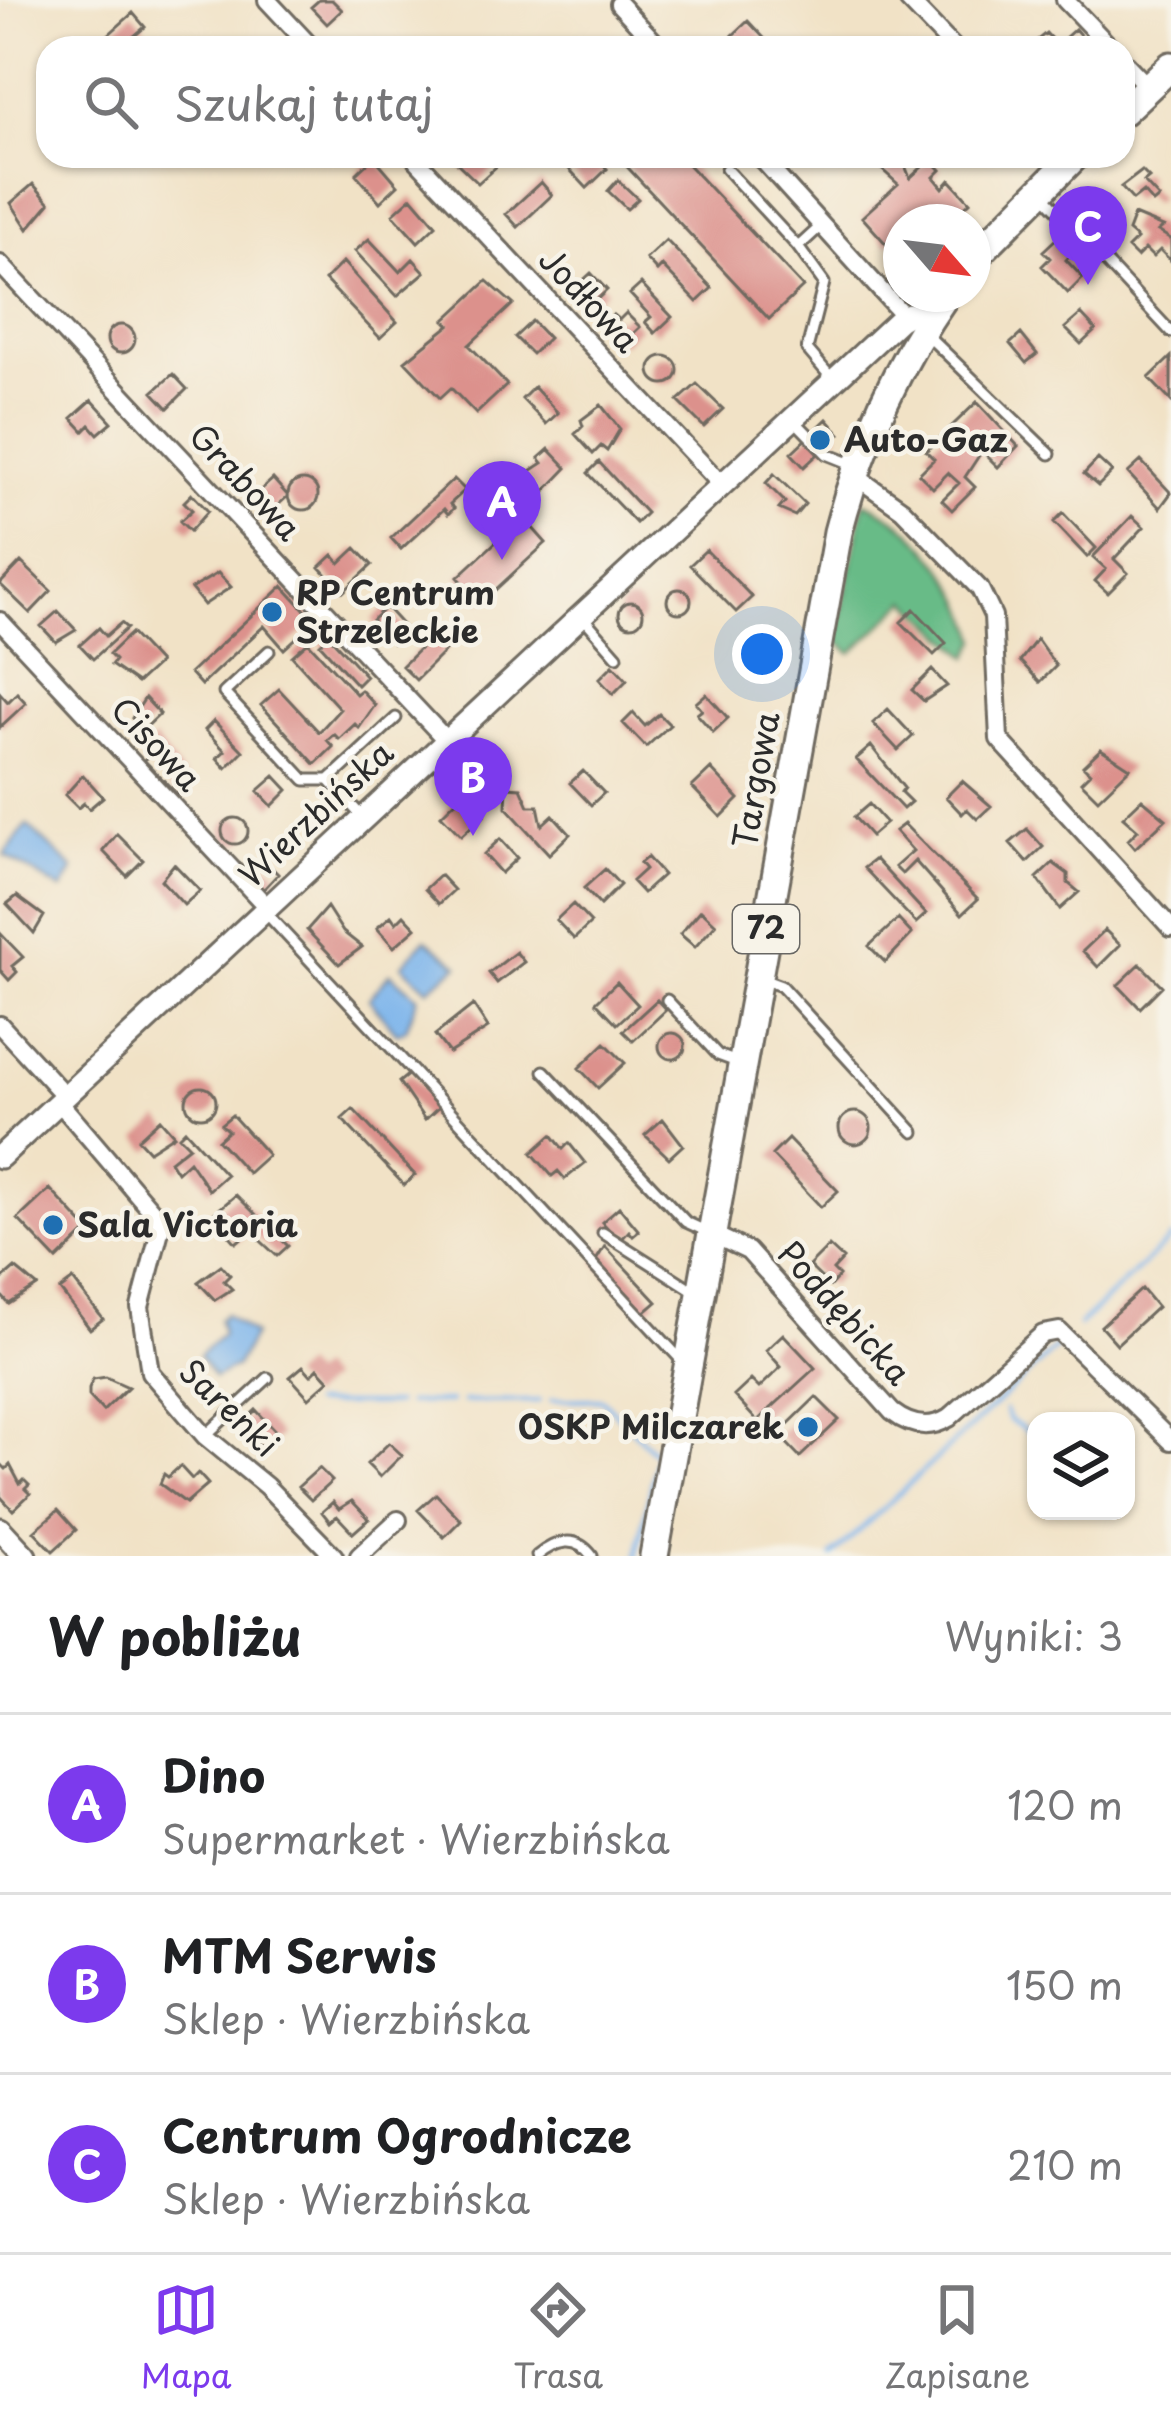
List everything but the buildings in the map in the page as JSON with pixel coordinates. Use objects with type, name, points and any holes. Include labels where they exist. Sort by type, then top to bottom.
[{"type":"main road","points":[[1135,100],[1171,66]]},
{"type":"main road","points":[[991,240],[1058,168]]},
{"type":"main road","name":"Wierzbińska","points":[[919,321],[928,312]]},
{"type":"main road","name":"Targowa","points":[[654,1556],[830,568],[855,471],[919,321]]},
{"type":"street","points":[[267,0],[301,36]]},
{"type":"street","points":[[908,0],[942,36]]},
{"type":"street","points":[[1065,0],[1100,36]]},
{"type":"street","points":[[619,4],[649,36]]},
{"type":"street","points":[[1135,74],[1148,88]]},
{"type":"street","name":"Jodłowa","points":[[424,168],[721,484]]},
{"type":"street","points":[[770,168],[919,321]]},
{"type":"street","name":"Grabowa","points":[[0,264],[447,741]]},
{"type":"street","name":"Wierzbińska","points":[[0,1157],[834,380],[919,321]]},
{"type":"street","points":[[855,471],[902,508],[980,589],[993,616],[999,739],[1171,928]]},
{"type":"street","name":"Cisowa","points":[[0,621],[266,910]]},
{"type":"street","name":"Sarenki","points":[[0,1025],[158,1212],[161,1235],[142,1289],[142,1340],[150,1372],[205,1436],[266,1486],[334,1556]]},
{"type":"street","name":"Poddębicka","points":[[712,1234],[748,1252],[892,1412],[919,1426],[949,1418],[1043,1334],[1059,1331],[1171,1441]]},
{"type":"street","points":[[359,1556],[398,1520]]},
{"type":"street","points":[[0,1529],[25,1556]]},
{"type":"lane","points":[[726,170],[824,283],[806,349],[834,380]]},
{"type":"lane","points":[[1039,191],[1171,332]]},
{"type":"lane","points":[[798,248],[822,226]]},
{"type":"lane","points":[[919,321],[1050,454]]},
{"type":"lane","points":[[793,418],[827,454],[855,471]]},
{"type":"lane","points":[[581,616],[617,656]]},
{"type":"lane","points":[[269,651],[224,693],[305,780],[329,780],[396,718]]},
{"type":"lane","points":[[329,780],[364,819]]},
{"type":"lane","points":[[266,910],[677,1360],[689,1365]]},
{"type":"lane","points":[[757,977],[781,986],[914,1132]]},
{"type":"lane","points":[[667,1000],[718,1055],[742,1064]]},
{"type":"lane","points":[[544,1071],[686,1222],[712,1234]]},
{"type":"lane","points":[[603,1233],[701,1294]]},
{"type":"lane","points":[[205,1436],[268,1378]]},
{"type":"lane","points":[[537,1556],[565,1541],[576,1542],[592,1556]]},
{"type":"green space","points":[[864,502],[902,525],[950,578],[978,640],[969,657],[908,600],[852,653],[836,640]]},
{"type":"water","points":[[27,825],[74,869],[62,890],[4,855]]},
{"type":"water","points":[[426,939],[459,965],[428,989],[402,965]]},
{"type":"water","points":[[390,973],[418,997],[406,1029],[397,1033],[369,999]]},
{"type":"water","points":[[225,1314],[253,1335],[236,1366],[214,1378],[199,1356],[222,1334],[219,1320]]},
{"type":"waterway","points":[[1079,1325],[1171,1238]]},
{"type":"waterway","points":[[832,1556],[1060,1344]]},
{"type":"waterway","points":[[551,1400],[602,1399],[657,1455],[637,1556]]},
{"type":"waterway","points":[[463,1402],[539,1401]]},
{"type":"waterway","points":[[408,1403],[450,1402]]},
{"type":"waterway","points":[[312,1404],[396,1404]]},
{"type":"waterway","points":[[1005,1410],[1009,1420],[1027,1431]]},
{"type":"place","name":"Centrum Ogrodnicze","points":[[1088,285]]},
{"type":"place","name":"Auto-Gaz","points":[[820,440]]},
{"type":"place","name":"Dino","points":[[502,560]]},
{"type":"place","name":"RP Centrum Strzeleckie","points":[[272,612]]},
{"type":"place","name":"MTM Serwis","points":[[473,836]]},
{"type":"place","name":"Sala Victoria","points":[[53,1225]]},
{"type":"place","name":"OSKP Milczarek","points":[[808,1427]]}]
